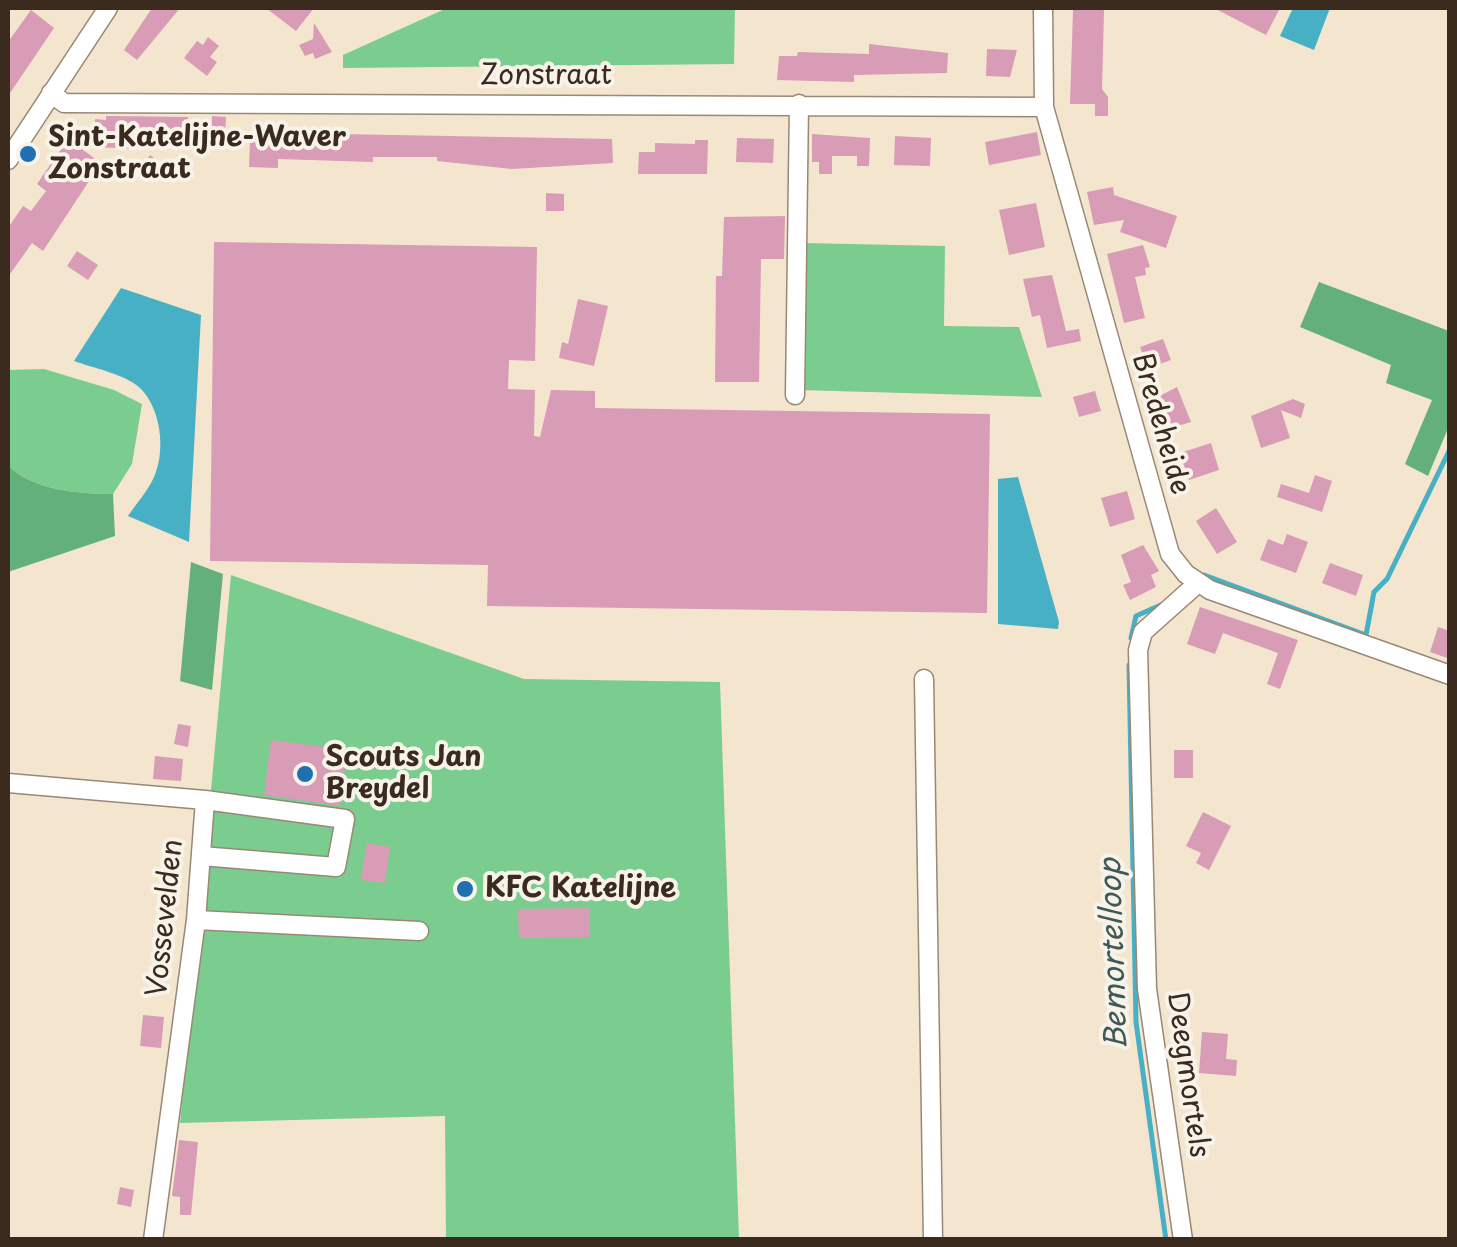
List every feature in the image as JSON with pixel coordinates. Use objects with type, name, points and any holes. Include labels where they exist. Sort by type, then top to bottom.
[{"type":"street","points":[[8,160],[108,8]]},
{"type":"street","name":"Bredeheide","points":[[1042,8],[1044,107],[1153,504],[1170,554],[1198,584]]},
{"type":"street","name":"Zonstraat","points":[[51,94],[64,102],[1044,107]]},
{"type":"street","points":[[795,395],[799,104]]},
{"type":"street","points":[[1198,584],[1450,675]]},
{"type":"street","name":"Deegmortels","points":[[1183,1240],[1147,989],[1138,650],[1143,632],[1198,584]]},
{"type":"street","points":[[924,679],[932,1240]]},
{"type":"street","points":[[8,783],[206,800],[353,819],[336,867],[201,856]]},
{"type":"street","name":"Vossevelden","points":[[154,1240],[196,920],[206,800]]},
{"type":"street","points":[[196,920],[420,931]]},
{"type":"green space","points":[[447,8],[735,8],[734,64],[343,68],[343,55]]},
{"type":"green space","points":[[803,243],[945,246],[944,326],[1019,327],[1042,397],[800,390]]},
{"type":"green space","points":[[1319,282],[1449,331],[1449,426],[1428,476],[1405,464],[1432,400],[1386,383],[1391,365],[1300,327]]},
{"type":"green space","points":[[44,369],[114,390],[142,404],[132,464],[113,494],[42,485],[8,465],[8,370]]},
{"type":"green space","points":[[8,465],[42,485],[113,494],[115,536],[8,572]]},
{"type":"green space","points":[[191,562],[223,574],[212,690],[180,681]]},
{"type":"green space","name":"KFC Katelijne","points":[[231,575],[524,679],[720,682],[739,1239],[446,1239],[445,1116],[180,1123]]},
{"type":"water","points":[[1293,8],[1330,8],[1314,50],[1280,36]]},
{"type":"water","points":[[121,288],[201,315],[189,542],[128,516],[151,482],[160,455],[157,418],[147,396],[126,379],[74,361]]},
{"type":"water","points":[[1018,477],[1058,629],[998,624],[998,479]]},
{"type":"building","points":[[152,8],[180,8],[137,60],[124,50]]},
{"type":"building","points":[[266,8],[314,8],[296,31]]},
{"type":"building","points":[[1214,8],[1280,8],[1266,35]]},
{"type":"building","points":[[31,10],[54,28],[8,96],[8,42]]},
{"type":"building","points":[[1073,10],[1104,10],[1102,89],[1108,97],[1108,116],[1095,116],[1095,104],[1070,104]]},
{"type":"building","points":[[314,23],[332,52],[315,59],[313,53],[305,56],[299,45],[313,39]]},
{"type":"building","points":[[208,37],[219,46],[210,57],[217,62],[207,76],[184,58],[197,41],[203,45]]},
{"type":"building","points":[[869,44],[948,53],[947,73],[854,75],[854,82],[777,80],[779,56],[797,56],[798,52],[869,54]]},
{"type":"building","points":[[987,49],[1017,50],[1010,77],[986,76]]},
{"type":"building","points":[[106,116],[188,117],[188,141],[129,140],[141,149],[94,147],[95,119],[106,120]]},
{"type":"building","points":[[212,116],[226,117],[225,137],[211,136]]},
{"type":"building","points":[[1037,132],[1041,155],[989,165],[985,142]]},
{"type":"building","points":[[812,134],[870,138],[869,166],[857,166],[857,156],[832,156],[832,174],[819,174],[819,162],[812,162]]},
{"type":"building","points":[[268,135],[612,139],[613,163],[512,169],[437,161],[437,157],[373,157],[373,162],[278,159],[278,168],[249,167],[250,140],[268,141]]},
{"type":"building","points":[[895,136],[931,138],[930,166],[894,165]]},
{"type":"building","points":[[737,138],[774,139],[773,163],[736,162]]},
{"type":"building","points":[[68,139],[101,163],[43,251],[32,243],[8,277],[8,228],[23,206],[31,211],[46,191],[37,184]]},
{"type":"building","points":[[695,140],[708,140],[707,174],[638,174],[639,152],[655,152],[655,143],[695,144]]},
{"type":"building","points":[[150,155],[162,164],[153,176],[141,167]]},
{"type":"building","points":[[1113,187],[1114,195],[1177,216],[1166,248],[1120,232],[1124,220],[1094,225],[1087,192]]},
{"type":"building","points":[[546,193],[564,194],[564,211],[546,211]]},
{"type":"building","points":[[1036,203],[1045,247],[1009,255],[999,210]]},
{"type":"building","points":[[785,216],[784,259],[761,259],[759,382],[715,382],[716,276],[722,276],[724,217]]},
{"type":"building","points":[[214,242],[537,247],[535,361],[509,360],[508,389],[535,390],[534,436],[540,437],[551,390],[595,391],[595,408],[990,414],[987,613],[487,606],[488,565],[210,561]]},
{"type":"building","points":[[1143,245],[1150,267],[1145,268],[1146,275],[1135,277],[1145,318],[1124,323],[1107,254]]},
{"type":"building","points":[[77,251],[98,265],[88,280],[67,266]]},
{"type":"building","points":[[1052,275],[1066,331],[1079,329],[1081,341],[1047,348],[1040,315],[1032,317],[1023,279]]},
{"type":"building","points":[[578,299],[608,306],[594,366],[559,358],[562,342],[568,344]]},
{"type":"building","points":[[1163,339],[1171,360],[1148,368],[1140,347]]},
{"type":"building","points":[[1177,387],[1191,422],[1164,430],[1156,398]]},
{"type":"building","points":[[1095,391],[1101,411],[1079,417],[1073,397]]},
{"type":"building","points":[[1293,399],[1305,404],[1301,418],[1281,410],[1290,438],[1261,448],[1251,416]]},
{"type":"building","points":[[1211,443],[1219,470],[1189,480],[1180,453]]},
{"type":"building","points":[[1315,475],[1332,481],[1322,512],[1277,497],[1281,484],[1309,493]]},
{"type":"building","points":[[1127,491],[1135,519],[1110,527],[1101,498]]},
{"type":"building","points":[[1216,508],[1237,542],[1217,554],[1196,521]]},
{"type":"building","points":[[1287,534],[1308,542],[1296,573],[1260,560],[1268,539],[1283,545]]},
{"type":"building","points":[[1143,545],[1159,571],[1151,575],[1156,587],[1130,600],[1123,585],[1131,582],[1121,555]]},
{"type":"building","points":[[1330,563],[1363,575],[1356,596],[1322,583]]},
{"type":"building","points":[[1200,607],[1298,640],[1280,689],[1267,684],[1278,653],[1223,633],[1215,654],[1187,644]]},
{"type":"building","points":[[1438,627],[1450,631],[1450,659],[1430,652]]},
{"type":"building","points":[[178,724],[191,726],[188,747],[174,744]]},
{"type":"building","name":"Scouts Jan Breydel","points":[[271,740],[347,750],[340,806],[264,795]]},
{"type":"building","points":[[1174,750],[1193,750],[1193,778],[1174,778]]},
{"type":"building","points":[[155,756],[183,759],[181,781],[153,779]]},
{"type":"building","points":[[1203,812],[1231,826],[1209,870],[1196,863],[1201,853],[1186,846]]},
{"type":"building","points":[[367,843],[390,847],[385,883],[361,880]]},
{"type":"building","points":[[590,908],[590,937],[519,938],[518,909]]},
{"type":"building","points":[[143,1015],[164,1017],[161,1048],[140,1046]]},
{"type":"building","points":[[1202,1032],[1228,1034],[1226,1059],[1237,1060],[1236,1076],[1199,1073]]},
{"type":"building","points":[[179,1140],[198,1142],[191,1215],[180,1215],[180,1197],[172,1196]]},
{"type":"building","points":[[120,1187],[134,1190],[131,1207],[117,1204]]},
{"type":"waterway","name":"Bemortelloop","points":[[1204,575],[1366,635],[1374,592],[1387,579],[1450,449]]},
{"type":"waterway","name":"Bemortelloop","points":[[1131,638],[1136,616],[1163,604]]},
{"type":"waterway","name":"Bemortelloop","points":[[1129,665],[1136,1022],[1166,1240]]},
{"type":"place","name":"Sint-Katelijne-Waver Zonstraat","points":[[28,154]]},
{"type":"place","name":"Scouts Jan Breydel","points":[[305,774]]},
{"type":"place","name":"KFC Katelijne","points":[[465,889]]}]
